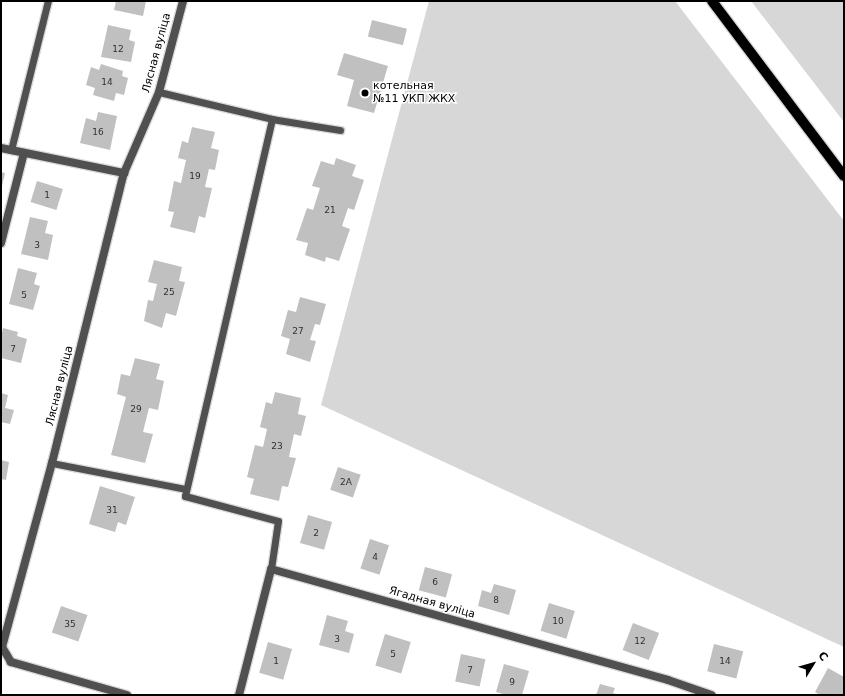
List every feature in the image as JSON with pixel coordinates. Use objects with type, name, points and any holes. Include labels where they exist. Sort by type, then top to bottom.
[{"type":"main road","points":[[712,1],[844,176]]},
{"type":"street","name":"Лясная вуліца","points":[[127,695],[11,662],[2,647],[52,463],[124,172],[160,92],[183,1]]},
{"type":"street","points":[[1,148],[124,172]]},
{"type":"street","points":[[1,244],[24,153]]},
{"type":"street","points":[[239,695],[271,569]]},
{"type":"street","name":"Ягадная вуліца","points":[[271,569],[668,680],[711,695]]},
{"type":"lane","points":[[11,150],[48,1]]},
{"type":"lane","points":[[160,92],[272,119],[340,130]]},
{"type":"lane","points":[[271,569],[278,521],[185,496],[272,119]]},
{"type":"lane","points":[[52,463],[186,489]]},
{"type":"shaded area","points":[[429,1],[675,1],[844,221],[844,647],[321,405]]},
{"type":"shaded area","points":[[751,1],[844,1],[844,122]]},
{"type":"building","points":[[116,1],[146,1],[143,16],[114,10]]},
{"type":"building","points":[[372,20],[407,29],[403,45],[368,36]]},
{"type":"building","points":[[108,25],[131,30],[129,40],[135,42],[131,62],[101,57]]},
{"type":"building","name":"котельная №11 УКП ЖКХ","points":[[344,53],[388,66],[374,113],[347,106],[354,80],[337,75]]},
{"type":"building","points":[[101,64],[123,71],[122,76],[128,78],[124,95],[116,93],[114,101],[93,95],[95,88],[86,85],[91,67],[99,70]]},
{"type":"building","points":[[98,112],[117,116],[110,150],[80,143],[86,118],[96,121]]},
{"type":"building","points":[[192,127],[215,132],[211,148],[219,150],[215,170],[209,169],[205,187],[212,188],[205,218],[199,216],[195,233],[170,227],[174,212],[168,211],[174,181],[181,183],[186,160],[178,158],[182,141],[188,143]]},
{"type":"building","points":[[336,158],[356,165],[352,176],[364,180],[354,210],[348,208],[342,226],[350,229],[339,261],[326,257],[325,262],[305,255],[308,243],[296,240],[307,208],[313,210],[320,188],[312,186],[321,161],[334,165]]},
{"type":"building","points":[[1,172],[5,173],[2,186],[1,186]]},
{"type":"building","points":[[37,181],[63,189],[56,210],[31,202]]},
{"type":"building","points":[[30,217],[48,221],[45,233],[53,235],[48,260],[21,254]]},
{"type":"building","points":[[154,260],[182,267],[179,281],[185,282],[176,316],[166,313],[162,328],[144,321],[148,300],[153,301],[157,284],[148,282]]},
{"type":"building","points":[[18,268],[37,273],[34,284],[40,286],[33,310],[9,304]]},
{"type":"building","points":[[300,297],[326,304],[320,325],[315,324],[310,340],[316,341],[310,362],[286,354],[290,339],[281,336],[288,310],[296,312]]},
{"type":"building","points":[[3,328],[18,332],[17,336],[27,339],[21,363],[1,358],[1,338]]},
{"type":"building","points":[[135,358],[160,364],[156,379],[164,381],[158,410],[149,408],[143,432],[153,434],[145,463],[111,455],[126,397],[117,394],[121,374],[130,376]]},
{"type":"building","points":[[275,392],[301,398],[298,414],[306,416],[301,436],[294,434],[289,457],[296,458],[288,487],[282,486],[279,501],[250,494],[254,479],[247,477],[255,445],[263,447],[267,429],[260,427],[266,402],[272,404]]},
{"type":"building","points":[[1,393],[8,395],[5,408],[14,410],[10,424],[1,422]]},
{"type":"building","points":[[1,460],[9,462],[6,480],[1,479]]},
{"type":"building","points":[[338,467],[361,475],[353,498],[330,490]]},
{"type":"building","points":[[100,486],[135,497],[126,525],[118,522],[115,532],[89,524]]},
{"type":"building","points":[[308,515],[332,522],[324,550],[300,543]]},
{"type":"building","points":[[370,539],[389,545],[379,575],[360,568]]},
{"type":"building","points":[[425,567],[452,574],[446,597],[419,590]]},
{"type":"building","points":[[494,584],[516,590],[509,615],[478,606],[482,590],[491,593]]},
{"type":"building","points":[[549,603],[575,611],[566,639],[541,631]]},
{"type":"building","points":[[61,606],[87,615],[78,642],[52,632]]},
{"type":"building","points":[[327,615],[348,621],[345,631],[354,634],[349,653],[319,645]]},
{"type":"building","points":[[633,623],[659,633],[649,660],[623,650]]},
{"type":"building","points":[[385,634],[411,642],[401,673],[375,666]]},
{"type":"building","points":[[268,642],[292,649],[283,680],[259,673]]},
{"type":"building","points":[[714,644],[743,651],[736,678],[707,671]]},
{"type":"building","points":[[461,654],[485,659],[480,687],[455,681]]},
{"type":"building","points":[[504,664],[529,671],[522,695],[507,695],[496,692]]},
{"type":"building","points":[[828,668],[844,677],[844,695],[820,695],[815,692]]},
{"type":"building","points":[[600,684],[615,688],[613,693],[618,695],[596,695]]},
{"type":"place","name":"котельная №11 УКП ЖКХ","points":[[365,93]]}]
